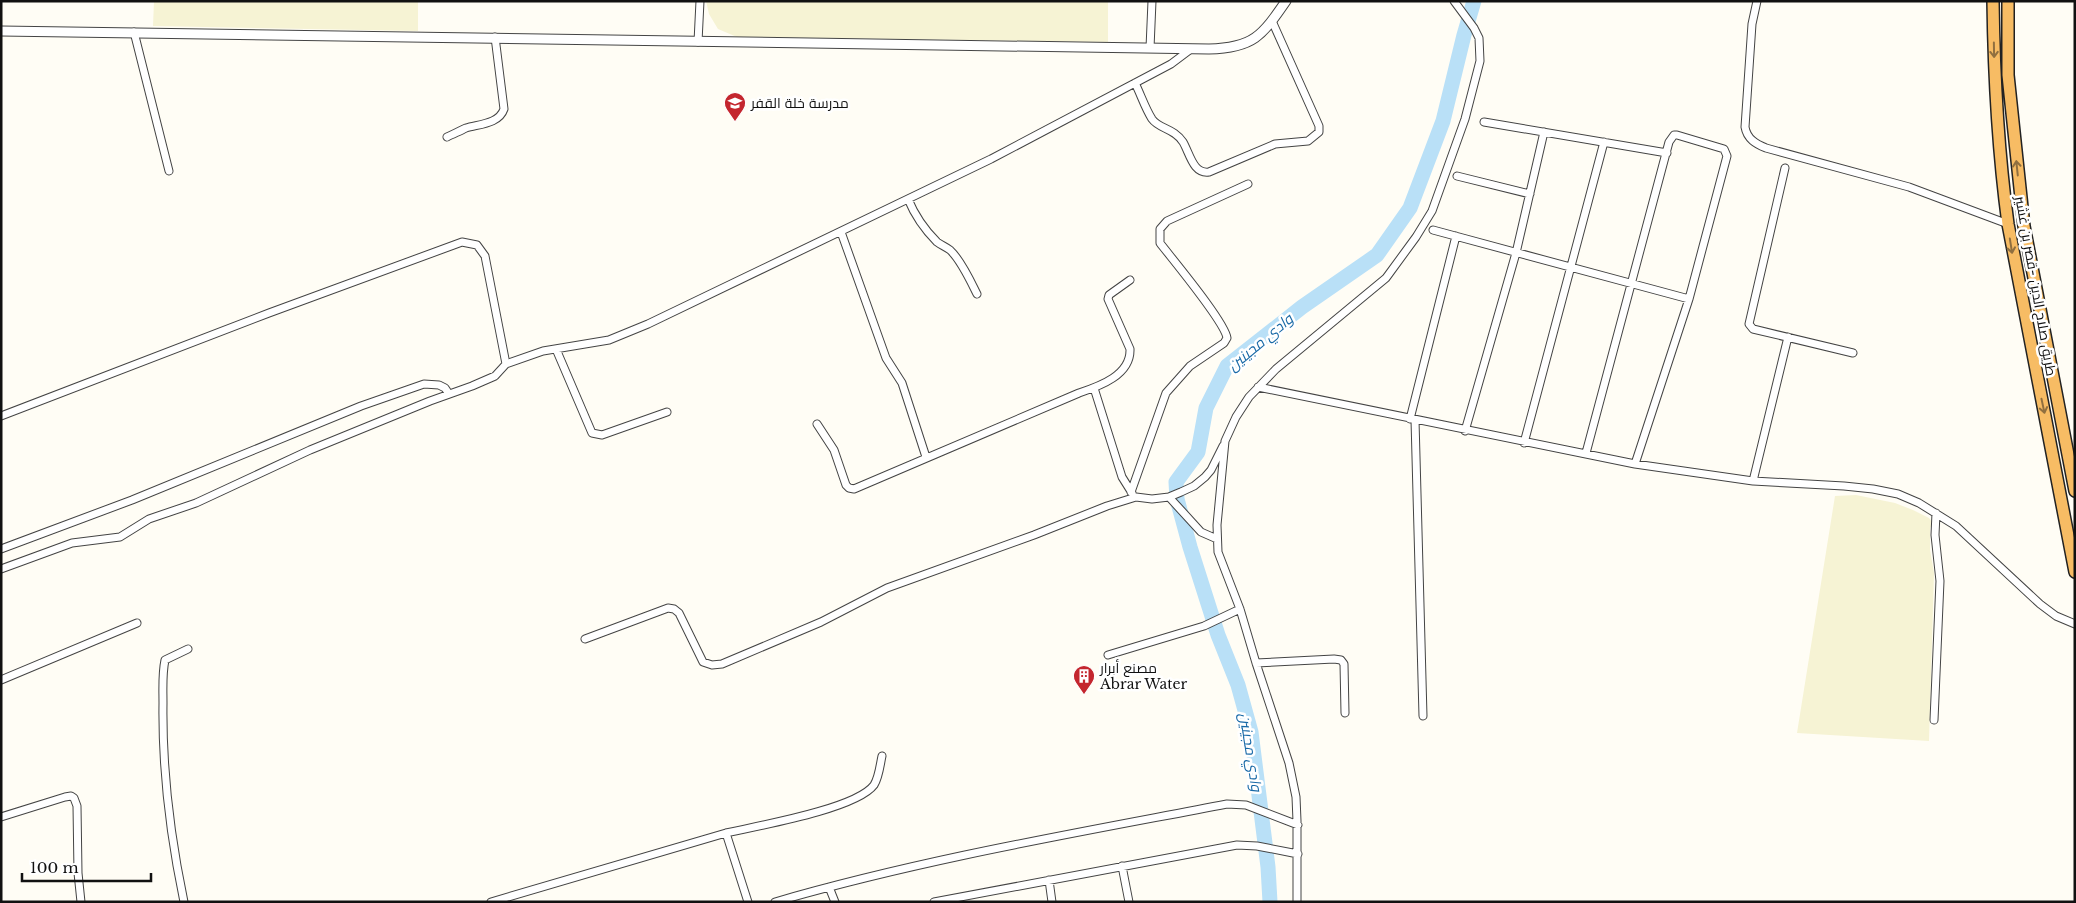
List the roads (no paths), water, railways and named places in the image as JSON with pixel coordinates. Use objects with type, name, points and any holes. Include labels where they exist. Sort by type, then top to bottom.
[{"type":"highway","name":"طريق صلاح الدين -قصر بن غشير","points":[[1993,1],[1995,88],[2000,166],[2008,224],[2016,276],[2075,572]]},
{"type":"highway","points":[[2008,1],[2008,75],[2024,226],[2075,491]]},
{"type":"highway","points":[[2016,276],[2033,272]]},
{"type":"street","points":[[698,42],[700,1]]},
{"type":"street","points":[[1150,48],[1152,1]]},
{"type":"street","points":[[1,31],[1224,49],[1246,44],[1257,37],[1272,21],[1286,1]]},
{"type":"street","points":[[1756,1],[1752,24],[1745,127],[1748,136],[1766,148],[1909,187],[2008,224]]},
{"type":"street","points":[[585,638],[668,608],[674,609],[679,613],[703,662],[712,665],[722,664],[820,622],[887,588],[1034,535],[1134,495],[1152,499],[1169,497],[1194,486],[1211,470],[1242,407],[1258,387],[1276,369],[1386,278],[1424,224],[1437,197],[1453,152],[1478,71],[1480,49],[1474,28],[1456,3]]},
{"type":"street","points":[[1135,83],[1153,121],[1174,131],[1182,141],[1197,170],[1202,173],[1209,172],[1275,144],[1308,141],[1319,132],[1319,126],[1272,21]]},
{"type":"street","points":[[134,32],[168,172]]},
{"type":"street","points":[[447,137],[468,128],[493,121],[503,113],[495,37]]},
{"type":"street","points":[[1,569],[72,543],[120,537],[149,519],[196,503],[310,450],[495,376],[506,364],[556,349],[609,340],[648,324],[991,159],[1171,64],[1190,49]]},
{"type":"street","points":[[1484,122],[1666,153]]},
{"type":"street","points":[[1466,431],[1516,253],[1544,132]]},
{"type":"street","points":[[1586,453],[1666,153],[1671,138],[1676,135],[1724,149],[1727,153],[1689,299],[1635,464]]},
{"type":"street","points":[[1524,443],[1604,142]]},
{"type":"street","points":[[1785,168],[1748,320],[1753,329],[1853,353]]},
{"type":"street","points":[[1457,176],[1530,194]]},
{"type":"street","points":[[1134,495],[1166,393],[1190,366],[1224,343],[1227,338],[1226,333],[1213,313],[1160,243],[1160,230],[1167,222],[1248,184]]},
{"type":"street","points":[[908,199],[922,226],[958,259],[977,294]]},
{"type":"street","points":[[1433,230],[1689,299]]},
{"type":"street","points":[[841,232],[886,358],[902,383],[926,458]]},
{"type":"street","points":[[1423,716],[1413,420],[1456,236]]},
{"type":"street","points":[[1,416],[269,313],[462,242],[477,245],[486,256],[506,364]]},
{"type":"street","points":[[817,424],[834,450],[849,488],[854,489],[1094,388],[1127,367],[1130,349],[1108,299],[1109,295],[1130,280]]},
{"type":"street","points":[[1753,481],[1788,337]]},
{"type":"street","points":[[556,349],[592,433],[595,435],[602,435],[667,412]]},
{"type":"street","points":[[1,549],[132,500],[361,406],[415,387],[432,383],[445,388],[449,394]]},
{"type":"street","points":[[1258,387],[1524,443],[1586,453],[1635,464],[1753,481],[1873,489],[1898,494],[1936,513],[1956,526],[2040,604],[2056,616],[2075,624]]},
{"type":"street","points":[[1094,388],[1122,476],[1134,495]]},
{"type":"street","points":[[1225,441],[1217,539],[1221,561],[1240,609],[1290,763],[1296,797],[1298,826],[1297,902]]},
{"type":"street","points":[[1169,497],[1184,516],[1201,532],[1217,539]]},
{"type":"street","points":[[1934,720],[1940,581],[1934,534],[1936,513]]},
{"type":"street","points":[[1108,655],[1204,626],[1240,609]]},
{"type":"street","points":[[1,680],[137,623]]},
{"type":"street","points":[[184,902],[172,844],[163,721],[165,660],[188,649]]},
{"type":"street","points":[[1256,663],[1341,660],[1344,664],[1345,713]]},
{"type":"street","points":[[491,902],[726,834],[853,800],[873,785],[882,756]]},
{"type":"street","points":[[1,817],[66,797],[74,798],[77,806],[78,873],[81,902]]},
{"type":"street","points":[[775,902],[829,887],[1000,848],[1227,804],[1246,805],[1298,826]]},
{"type":"street","points":[[726,834],[748,902]]},
{"type":"street","points":[[934,902],[954,900],[1049,880],[1237,845],[1257,846],[1298,854]]},
{"type":"street","points":[[1122,866],[1129,902]]},
{"type":"street","points":[[1049,880],[1052,902]]},
{"type":"street","points":[[829,887],[835,902]]},
{"type":"waterway","name":"وادي مجينين","points":[[1270,902],[1268,867],[1251,732],[1238,685],[1218,635],[1190,547],[1177,499],[1176,482],[1198,452],[1206,408],[1227,366],[1302,307],[1377,255],[1410,208],[1443,121],[1474,1]]},
{"type":"place","name":"مدرسة خلة القفر","points":[[735,122]]},
{"type":"place","name":"مصنع أبرار Abrar Water","points":[[1084,695]]}]
